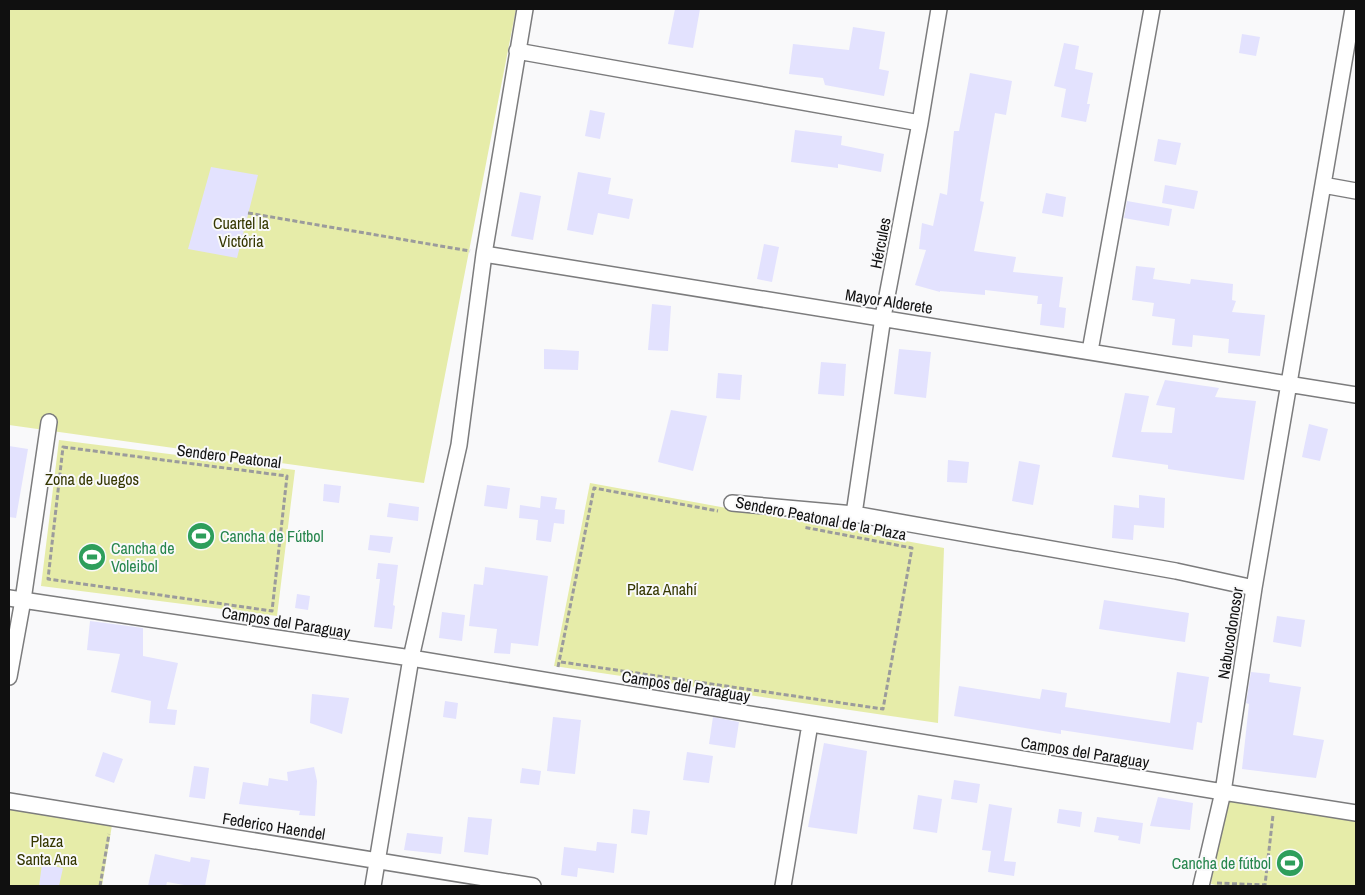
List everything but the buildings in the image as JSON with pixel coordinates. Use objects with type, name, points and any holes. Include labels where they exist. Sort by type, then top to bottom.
[{"type":"street","points":[[373,886],[411,658],[459,445],[484,254],[525,9]]},
{"type":"street","name":"Hércules","points":[[854,514],[883,318],[920,123],[939,9]]},
{"type":"street","points":[[1090,351],[1152,9]]},
{"type":"street","name":"Nabucodonosor","points":[[1201,886],[1224,792],[1254,588],[1353,9]]},
{"type":"street","points":[[517,50],[920,123]]},
{"type":"street","points":[[1323,185],[1356,191]]},
{"type":"street","name":"Mayor Alderete","points":[[484,254],[1356,395]]},
{"type":"street","points":[[9,677],[16,599],[49,422]]},
{"type":"street","points":[[726,507],[854,514],[1176,571],[1254,588]]},
{"type":"street","name":"Campos del Paraguay","points":[[16,599],[411,658],[1356,813]]},
{"type":"street","points":[[783,886],[810,724]]},
{"type":"street","name":"Federico Haendel","points":[[9,800],[533,886]]},
{"type":"path","points":[[248,213],[484,254]]},
{"type":"path","name":"Sendero Peatonal","points":[[63,447],[287,476],[272,611],[48,579],[63,447]]},
{"type":"path","name":"Sendero Peatonal de la Plaza","points":[[552,682],[561,662],[594,488],[726,507]]},
{"type":"path","name":"Sendero Peatonal de la Plaza","points":[[561,662],[883,709],[912,548],[797,526]]},
{"type":"path","points":[[1234,886],[1213,883],[1265,885],[1274,806]]},
{"type":"path","points":[[100,886],[110,826]]},
{"type":"green space","name":"Cuartel la Victória","points":[[9,9],[516,9],[424,483],[9,425]]},
{"type":"green space","name":"Zona de Juegos","points":[[59,440],[295,470],[277,616],[41,586]]},
{"type":"green space","name":"Plaza Anahí","points":[[590,483],[792,520],[808,517],[862,533],[944,548],[938,723],[554,666]]},
{"type":"green space","points":[[1225,798],[1356,817],[1356,886],[1221,886],[1211,884]]},
{"type":"green space","name":"Plaza Santa Ana","points":[[9,807],[112,825],[102,886],[9,886]]},
{"type":"place","name":"Cancha de Fútbol","points":[[201,536]]},
{"type":"place","name":"Cancha de Voleibol","points":[[92,557]]},
{"type":"place","name":"Cancha de fútbol","points":[[1290,863]]}]
